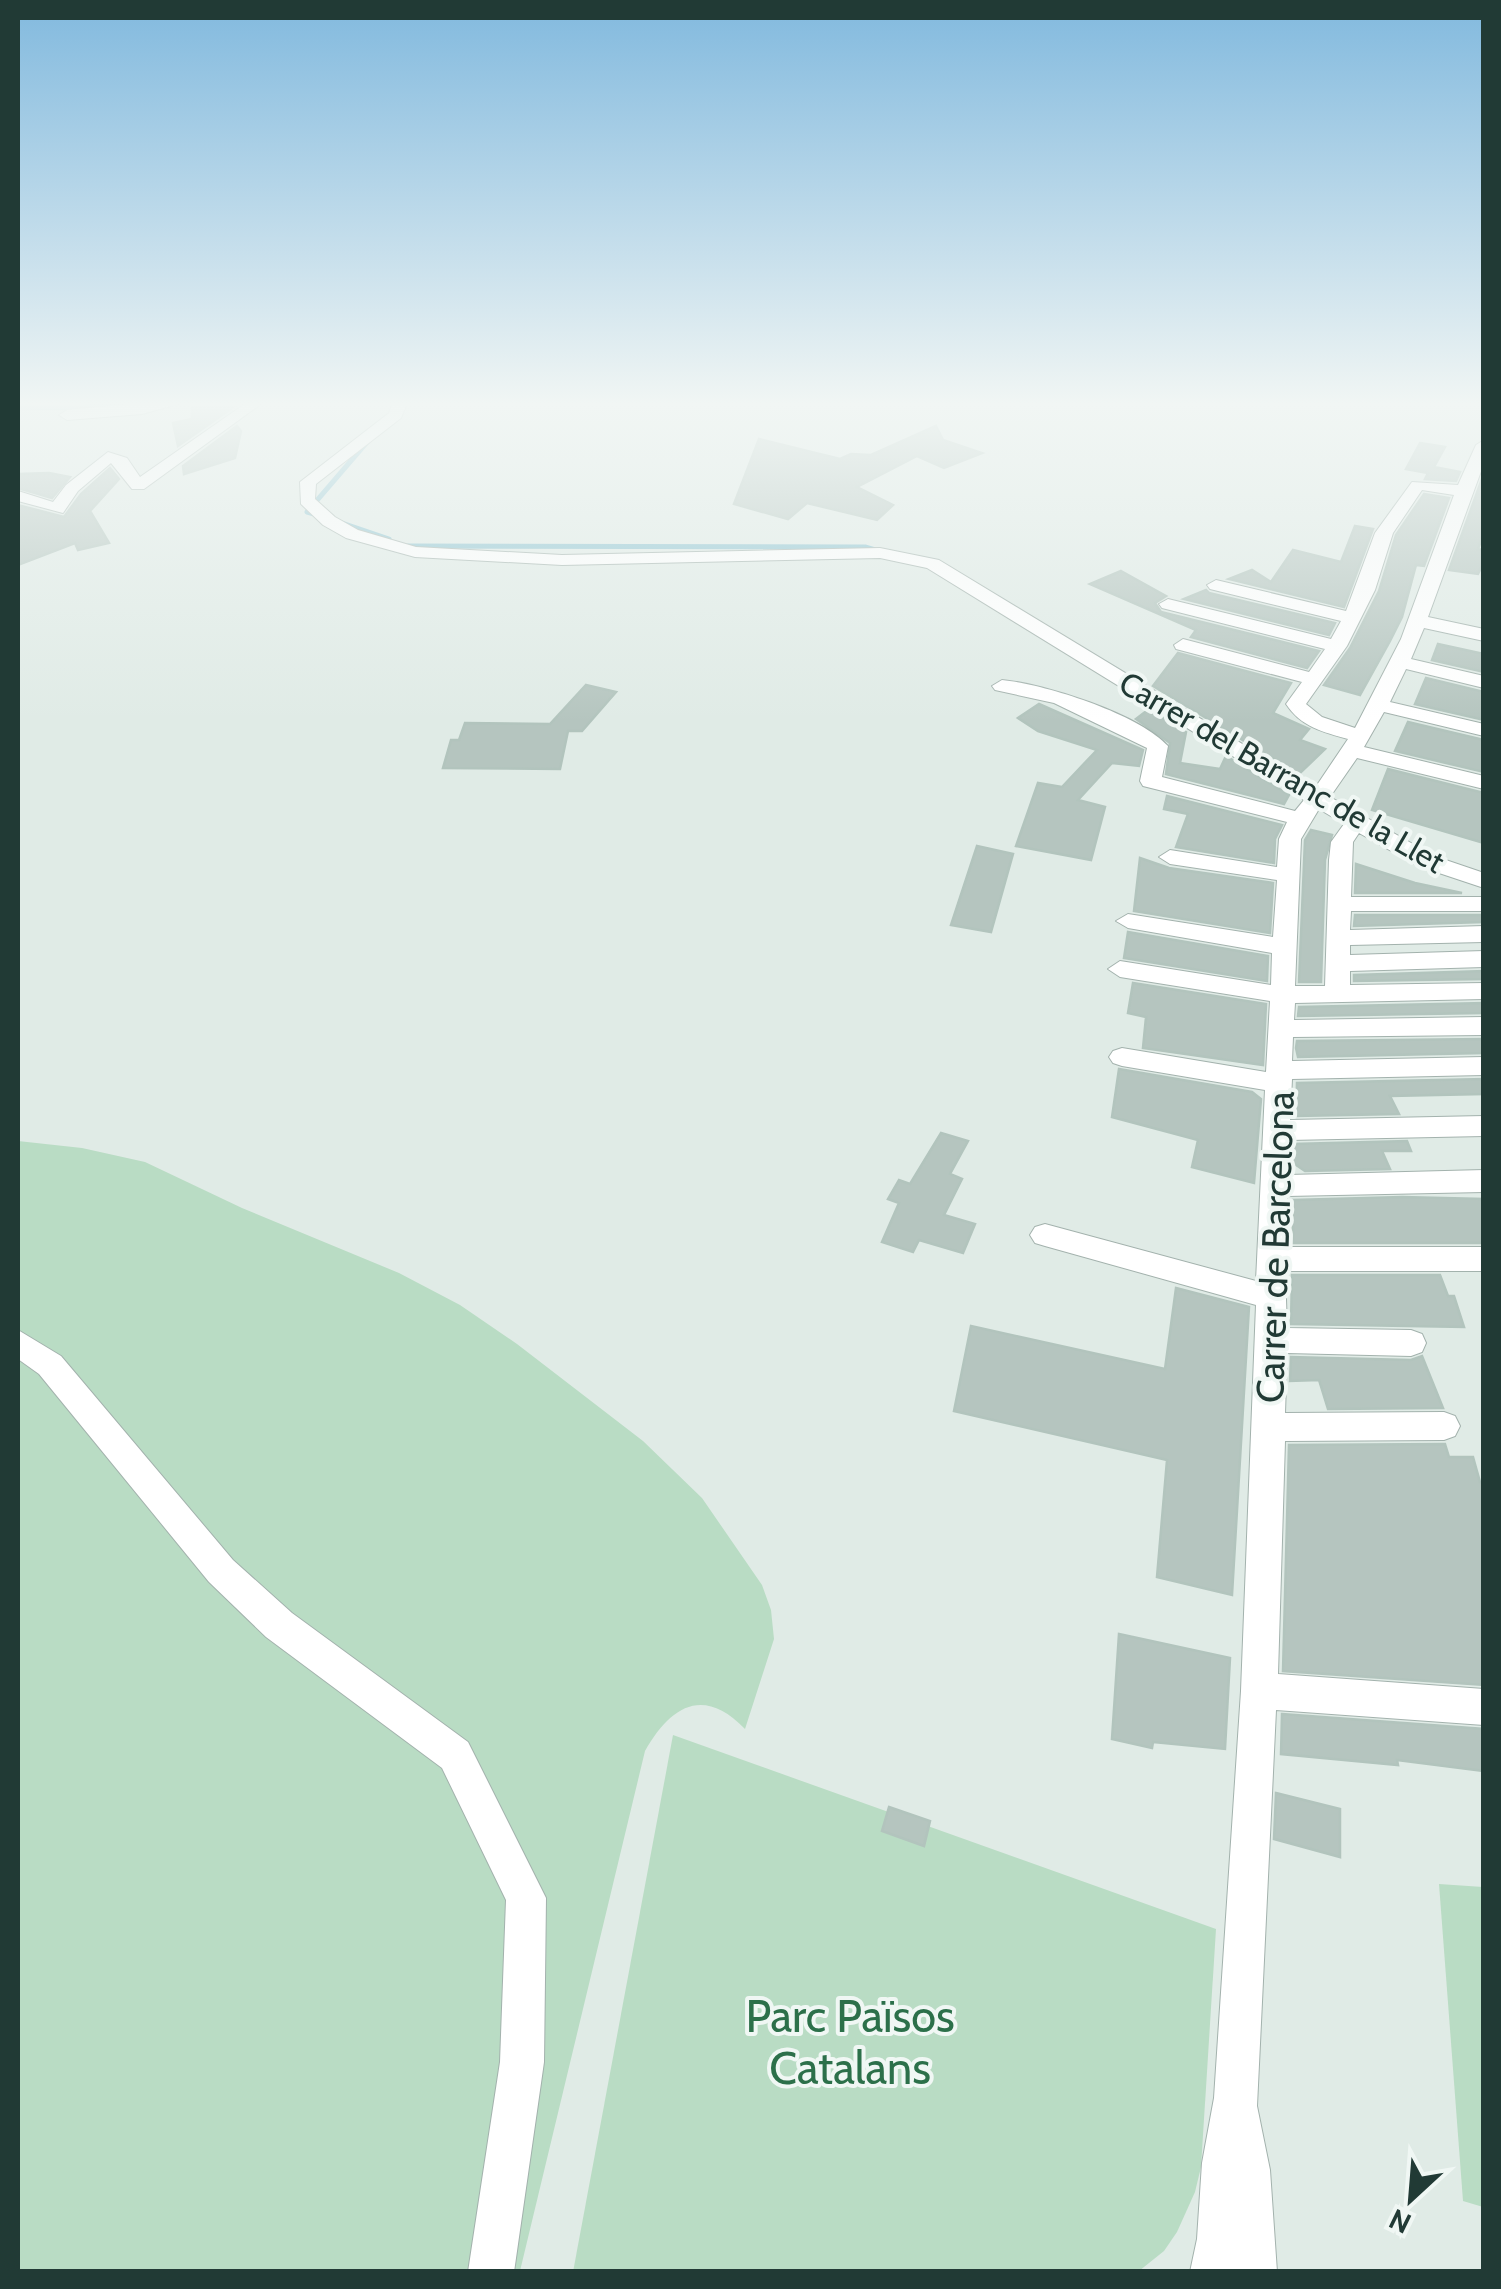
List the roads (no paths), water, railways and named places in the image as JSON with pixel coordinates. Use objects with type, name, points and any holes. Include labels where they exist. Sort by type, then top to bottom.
[{"type":"street","name":"Carrer del Barranc de la Llet","points":[[314,508],[352,534],[415,552],[562,560],[880,553],[933,564],[1084,656],[1307,808],[1356,822],[1426,861],[1484,881]]},
{"type":"street","points":[[1402,508],[1384,533],[1366,590],[1338,646],[1296,704],[1300,713],[1355,743],[1484,783]]},
{"type":"street","name":"Carrer de Barcelona","points":[[1213,2272],[1220,2238],[1224,2164],[1236,2098],[1259,1691],[1270,1427],[1270,1259],[1286,875],[1307,808],[1355,743],[1400,662],[1419,621],[1457,508]]},
{"type":"street","points":[[1216,584],[1352,618]]},
{"type":"street","points":[[1168,604],[1338,646]]},
{"type":"street","points":[[1419,621],[1484,635]]},
{"type":"street","points":[[1183,645],[1316,680]]},
{"type":"street","points":[[1400,662],[1484,682]]},
{"type":"street","points":[[1090,730],[1002,693],[1002,686],[1022,686],[1158,746],[1151,781],[1307,808]]},
{"type":"street","points":[[1378,705],[1484,730]]},
{"type":"street","points":[[1337,995],[1342,842],[1356,822]]},
{"type":"street","points":[[1170,857],[1286,875]]},
{"type":"street","points":[[1339,904],[1484,904]]},
{"type":"street","points":[[1128,921],[1284,947]]},
{"type":"street","points":[[1338,938],[1484,934]]},
{"type":"street","points":[[1337,963],[1484,958]]},
{"type":"street","points":[[1120,969],[1282,995],[1484,991]]},
{"type":"street","points":[[1282,1029],[1484,1026]]},
{"type":"street","points":[[1122,1057],[1280,1077],[1484,1066]]},
{"type":"street","points":[[1276,1130],[1484,1126]]},
{"type":"street","points":[[1274,1186],[1484,1182]]},
{"type":"street","points":[[1044,1236],[1272,1296]]},
{"type":"street","points":[[1270,1259],[1484,1259]]},
{"type":"street","points":[[1272,1340],[1411,1342]]},
{"type":"street","points":[[18,1343],[50,1365],[221,1571],[279,1624],[455,1754],[526,1898],[522,2062],[491,2272]]},
{"type":"street","points":[[1270,1427],[1444,1426]]},
{"type":"street","points":[[1259,1691],[1484,1708]]},
{"type":"street","name":"Carrer de Barcelona","points":[[1236,2098],[1248,2170],[1254,2272]]},
{"type":"waterway","points":[[311,508],[307,512],[318,515]]},
{"type":"waterway","points":[[342,523],[389,539]]},
{"type":"waterway","points":[[408,546],[865,547],[882,552]]},
{"type":"park label","name":"Parc Països Catalans","points":[[850,2042]]}]
